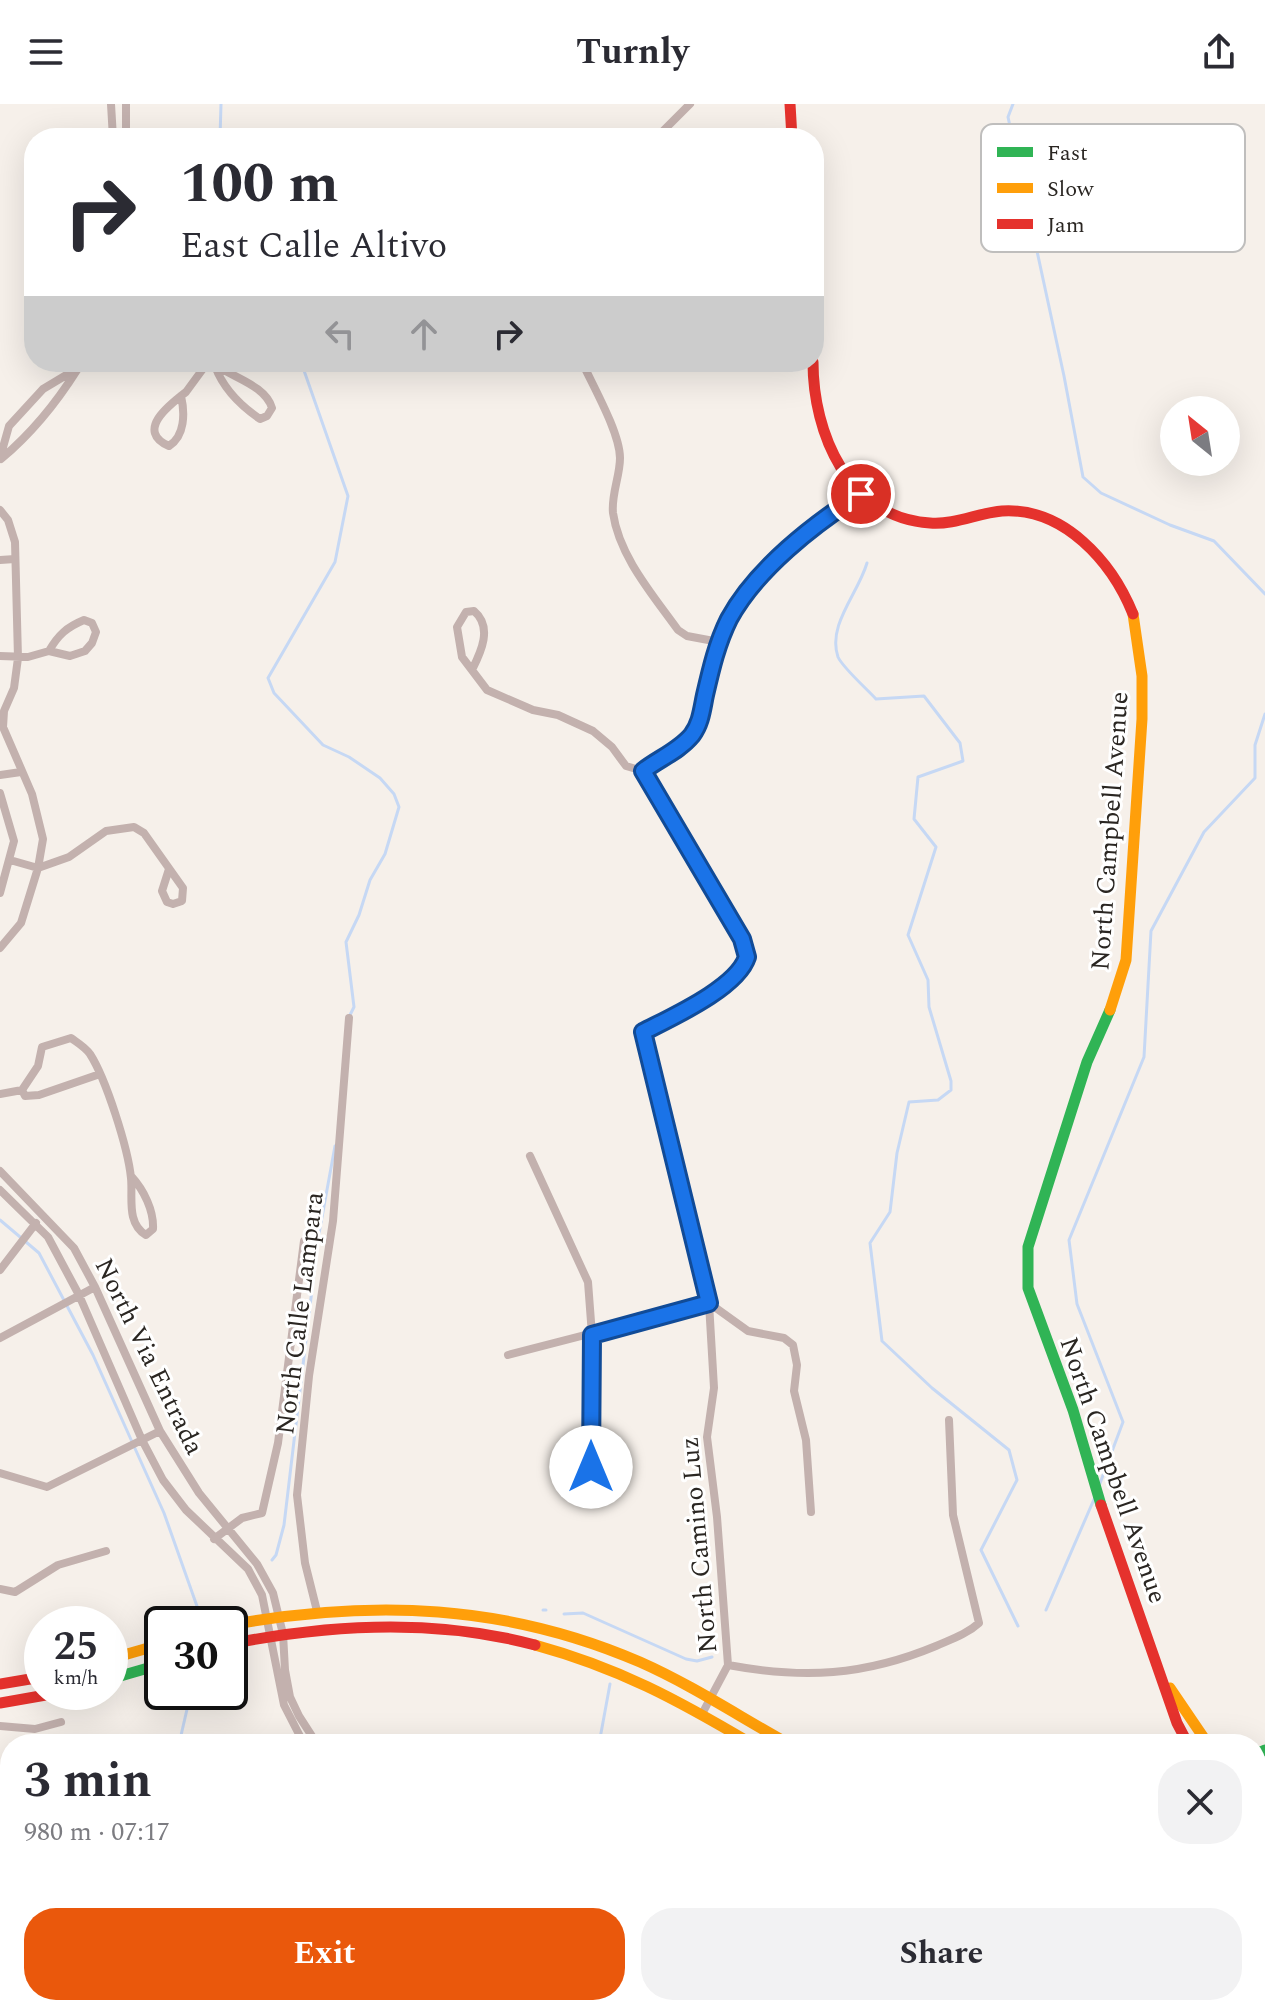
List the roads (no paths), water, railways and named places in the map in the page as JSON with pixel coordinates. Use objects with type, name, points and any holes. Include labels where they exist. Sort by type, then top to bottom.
[{"type":"main road","points":[[790,104],[791,128]]},
{"type":"main road","name":"North Campbell Avenue","points":[[812,372],[817,420],[839,465],[861,494],[885,510],[927,523],[952,522],[1007,511],[1025,512],[1072,530],[1106,563],[1134,615],[1143,685],[1126,960],[1116,996],[1083,1075],[1040,1204],[1027,1256],[1028,1288],[1073,1410],[1098,1495],[1183,1734]]},
{"type":"main road","points":[[248,1621],[317,1611],[393,1607],[474,1614],[542,1627],[641,1662],[772,1734]]},
{"type":"main road","points":[[248,1640],[276,1635],[402,1625],[490,1636],[572,1657],[622,1674],[735,1734]]},
{"type":"main road","name":"North Campbell Avenue","points":[[1163,1678],[1201,1734]]},
{"type":"main road","points":[[0,1684],[24,1680]]},
{"type":"main road","points":[[0,1703],[24,1699]]},
{"type":"street","points":[[111,104],[112,128]]},
{"type":"street","points":[[126,104],[126,128]]},
{"type":"street","points":[[673,104],[678,114]]},
{"type":"street","points":[[665,128],[690,104]]},
{"type":"street","points":[[0,459],[9,426],[43,389],[71,372]]},
{"type":"street","points":[[0,459],[27,437],[58,401],[76,372]]},
{"type":"street","points":[[181,396],[184,406],[182,427],[176,442],[169,446],[158,440],[154,429],[167,407],[204,372]]},
{"type":"street","points":[[216,372],[229,391],[251,413],[260,419],[269,413],[271,401],[228,372]]},
{"type":"street","points":[[587,372],[605,409],[620,454],[612,510],[631,562],[678,630],[687,636],[719,642]]},
{"type":"street","points":[[472,670],[485,628],[474,611],[466,612],[457,627],[462,657],[487,690],[593,731],[612,747],[626,766],[643,771],[681,746],[700,721],[719,642],[738,604],[766,572],[822,519],[861,494]]},
{"type":"street","points":[[0,510],[8,520],[15,542],[18,658],[14,688],[4,711],[3,727],[32,794],[43,839],[38,868],[21,923],[0,948]]},
{"type":"street","points":[[0,560],[15,559]]},
{"type":"street","points":[[0,656],[18,658],[49,651],[70,656],[85,651],[96,632],[92,623],[84,620],[68,627],[49,651]]},
{"type":"street","name":"North Camino Luz","points":[[643,771],[746,950],[744,966],[738,974],[643,1032],[709,1303],[714,1388],[707,1437],[717,1517],[728,1665],[702,1714]]},
{"type":"street","points":[[0,775],[21,772]]},
{"type":"street","points":[[0,793],[14,841],[0,893]]},
{"type":"street","points":[[10,860],[38,868],[69,857],[106,831],[134,827],[144,833],[169,869]]},
{"type":"street","name":"North Calle Lampara","points":[[317,1611],[305,1563],[297,1495],[309,1376],[333,1221],[349,1018]]},
{"type":"street","points":[[0,1094],[22,1090],[38,1066],[42,1047],[71,1038],[89,1052],[112,1103],[131,1176],[132,1212],[138,1230],[146,1235],[153,1229],[153,1219],[144,1195],[131,1176]]},
{"type":"street","points":[[22,1090],[25,1096],[39,1095],[100,1074]]},
{"type":"street","points":[[530,1156],[588,1282],[592,1335],[591,1467]]},
{"type":"street","name":"North Via Entrada","points":[[0,1171],[74,1248],[95,1287],[160,1431],[199,1493],[257,1564],[273,1593],[276,1635],[290,1697],[311,1734]]},
{"type":"street","name":"North Via Entrada","points":[[0,1190],[48,1237],[79,1295],[142,1440],[163,1480],[186,1510],[248,1569],[273,1616]]},
{"type":"street","points":[[0,1270],[42,1216]]},
{"type":"street","name":"North Calle Lampara","points":[[214,1539],[242,1518],[262,1513],[278,1443],[304,1241]]},
{"type":"street","points":[[0,1256],[12,1251]]},
{"type":"street","points":[[0,1338],[95,1287]]},
{"type":"street","points":[[508,1355],[709,1303],[748,1331],[784,1338],[793,1345],[797,1365],[794,1391],[806,1440],[811,1512]]},
{"type":"street","points":[[728,1665],[770,1673],[839,1673],[873,1667],[917,1653],[970,1632],[979,1623],[953,1515],[949,1420]]},
{"type":"street","points":[[0,1473],[47,1487],[160,1431]]},
{"type":"street","points":[[0,1589],[15,1592],[58,1565],[106,1551]]},
{"type":"street","name":"North Via Entrada","points":[[276,1635],[279,1686],[298,1734]]},
{"type":"street","points":[[0,1726],[35,1729],[61,1722]]},
{"type":"waterway","points":[[220,128],[221,104]]},
{"type":"waterway","points":[[1010,124],[1008,117],[1013,104]]},
{"type":"waterway","points":[[1037,252],[1083,477],[1101,493],[1170,525],[1214,541],[1265,594]]},
{"type":"waterway","points":[[305,372],[348,496],[335,562],[268,678],[274,693],[323,745],[349,757],[380,778],[394,794],[399,807],[385,854],[370,880],[346,942],[354,1007],[350,1015]]},
{"type":"waterway","points":[[867,563],[840,621],[836,645],[838,657],[876,699],[924,696],[960,743],[963,761],[918,777],[914,819],[936,847],[908,935],[928,980],[929,1007],[951,1090],[938,1100],[909,1102],[897,1153],[890,1212],[870,1243],[882,1341],[932,1388],[1009,1450],[1017,1480],[981,1550],[1018,1626]]},
{"type":"waterway","points":[[1099,1486],[1123,1422],[1077,1304],[1069,1240],[1144,1057],[1151,931],[1204,832],[1255,778],[1255,745],[1265,714]]},
{"type":"waterway","points":[[272,1560],[284,1525],[318,1239],[335,1146]]},
{"type":"waterway","points":[[0,1220],[39,1253],[93,1355],[164,1513],[197,1606]]},
{"type":"waterway","points":[[1046,1610],[1095,1497]]},
{"type":"waterway","points":[[564,1614],[583,1613],[686,1659],[697,1661],[712,1657]]},
{"type":"waterway","points":[[601,1734],[610,1684]]},
{"type":"waterway","points":[[181,1734],[187,1710]]}]
